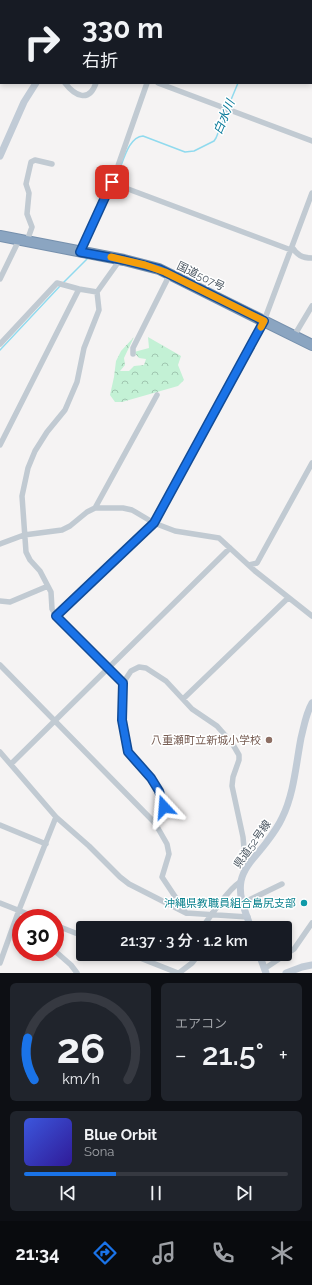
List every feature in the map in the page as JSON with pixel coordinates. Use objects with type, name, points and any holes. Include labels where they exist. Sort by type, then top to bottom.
[{"type":"highway","name":"国道507号","points":[[0,236],[119,259],[152,267],[170,274],[312,345]]},
{"type":"main road","points":[[0,156],[24,102],[35,84]]},
{"type":"main road","name":"県道52号線","points":[[249,921],[243,904],[241,882],[242,876],[249,864],[276,830],[285,811],[291,792],[304,726],[312,703]]},
{"type":"main road","points":[[261,961],[265,971]]},
{"type":"main road","points":[[286,973],[312,965]]},
{"type":"street","points":[[66,84],[74,94],[79,96],[90,93],[94,89],[96,84]]},
{"type":"street","points":[[80,252],[112,182],[147,84]]},
{"type":"street","points":[[161,84],[312,141]]},
{"type":"street","points":[[0,279],[32,227],[27,214],[30,193],[26,184],[32,162],[35,160],[52,164]]},
{"type":"street","points":[[112,182],[291,249],[301,256],[312,258]]},
{"type":"street","points":[[56,616],[154,523],[264,321],[312,193]]},
{"type":"street","points":[[119,259],[98,292],[99,310],[84,348],[77,382],[65,410],[47,432],[35,451],[28,468],[22,496],[24,535],[27,555],[40,571],[52,592],[52,609],[56,616],[123,683]]},
{"type":"street","points":[[133,354],[133,348],[170,274]]},
{"type":"street","points":[[0,344],[57,282],[79,289],[98,292]]},
{"type":"street","points":[[0,445],[79,289]]},
{"type":"street","points":[[294,336],[312,306]]},
{"type":"street","points":[[0,544],[24,535],[62,530],[70,526],[94,508],[157,395]]},
{"type":"street","points":[[249,565],[257,563],[312,463]]},
{"type":"street","points":[[94,508],[128,509],[154,523],[174,531],[219,538],[288,598],[312,616]]},
{"type":"street","points":[[11,764],[230,548]]},
{"type":"street","points":[[0,601],[10,602],[48,586]]},
{"type":"street","points":[[183,699],[288,598]]},
{"type":"street","points":[[0,665],[155,823],[167,844],[169,854],[162,877],[186,913]]},
{"type":"street","points":[[155,823],[163,811],[164,804],[159,791],[151,778],[128,752],[122,720],[123,683],[131,670],[138,667],[146,668],[166,681],[192,709],[217,726],[232,743],[239,755],[240,760],[233,777],[232,786],[243,837],[245,859],[249,864]]},
{"type":"street","points":[[0,752],[56,817],[89,846],[120,878],[129,884],[186,913],[248,917]]},
{"type":"street","points":[[19,909],[56,817]]},
{"type":"street","points":[[0,825],[46,844]]},
{"type":"street","points":[[207,921],[237,883],[241,882]]},
{"type":"street","points":[[243,904],[282,884]]},
{"type":"street","points":[[0,903],[16,909]]},
{"type":"street","points":[[265,971],[294,949],[312,923]]},
{"type":"street","points":[[64,929],[76,933]]},
{"type":"street","points":[[0,963],[12,930]]},
{"type":"street","points":[[64,959],[78,973]]},
{"type":"street","points":[[148,961],[179,973],[194,961]]},
{"type":"green space","points":[[134,337],[124,358],[125,365],[120,371],[129,371],[134,366],[144,365],[146,359],[139,358],[134,352],[149,348],[148,337],[181,356],[178,365],[184,380],[178,386],[122,402],[115,402],[110,395],[116,361],[121,351]]},
{"type":"waterway","name":"白水川","points":[[228,107],[238,84]]},
{"type":"waterway","name":"白水川","points":[[119,171],[128,149],[138,137],[143,136],[185,152],[194,151],[214,141],[227,111]]},
{"type":"waterway","name":"白水川","points":[[87,246],[98,220]]},
{"type":"waterway","name":"白水川","points":[[63,283],[87,259]]},
{"type":"waterway","name":"白水川","points":[[0,350],[60,286]]},
{"type":"slow traffic","points":[[111,257],[159,269],[170,274],[264,321],[261,327]]},
{"type":"place","name":"八重瀬町立新城小学校","points":[[269,740]]},
{"type":"place","name":"沖縄県教職員組合島尻支部","points":[[304,903]]},
{"type":"route","points":[[112,182],[98,217],[80,252],[124,260],[159,269],[264,321],[154,523],[56,616],[123,683],[122,720],[128,752],[151,778],[159,791],[164,807]]}]
